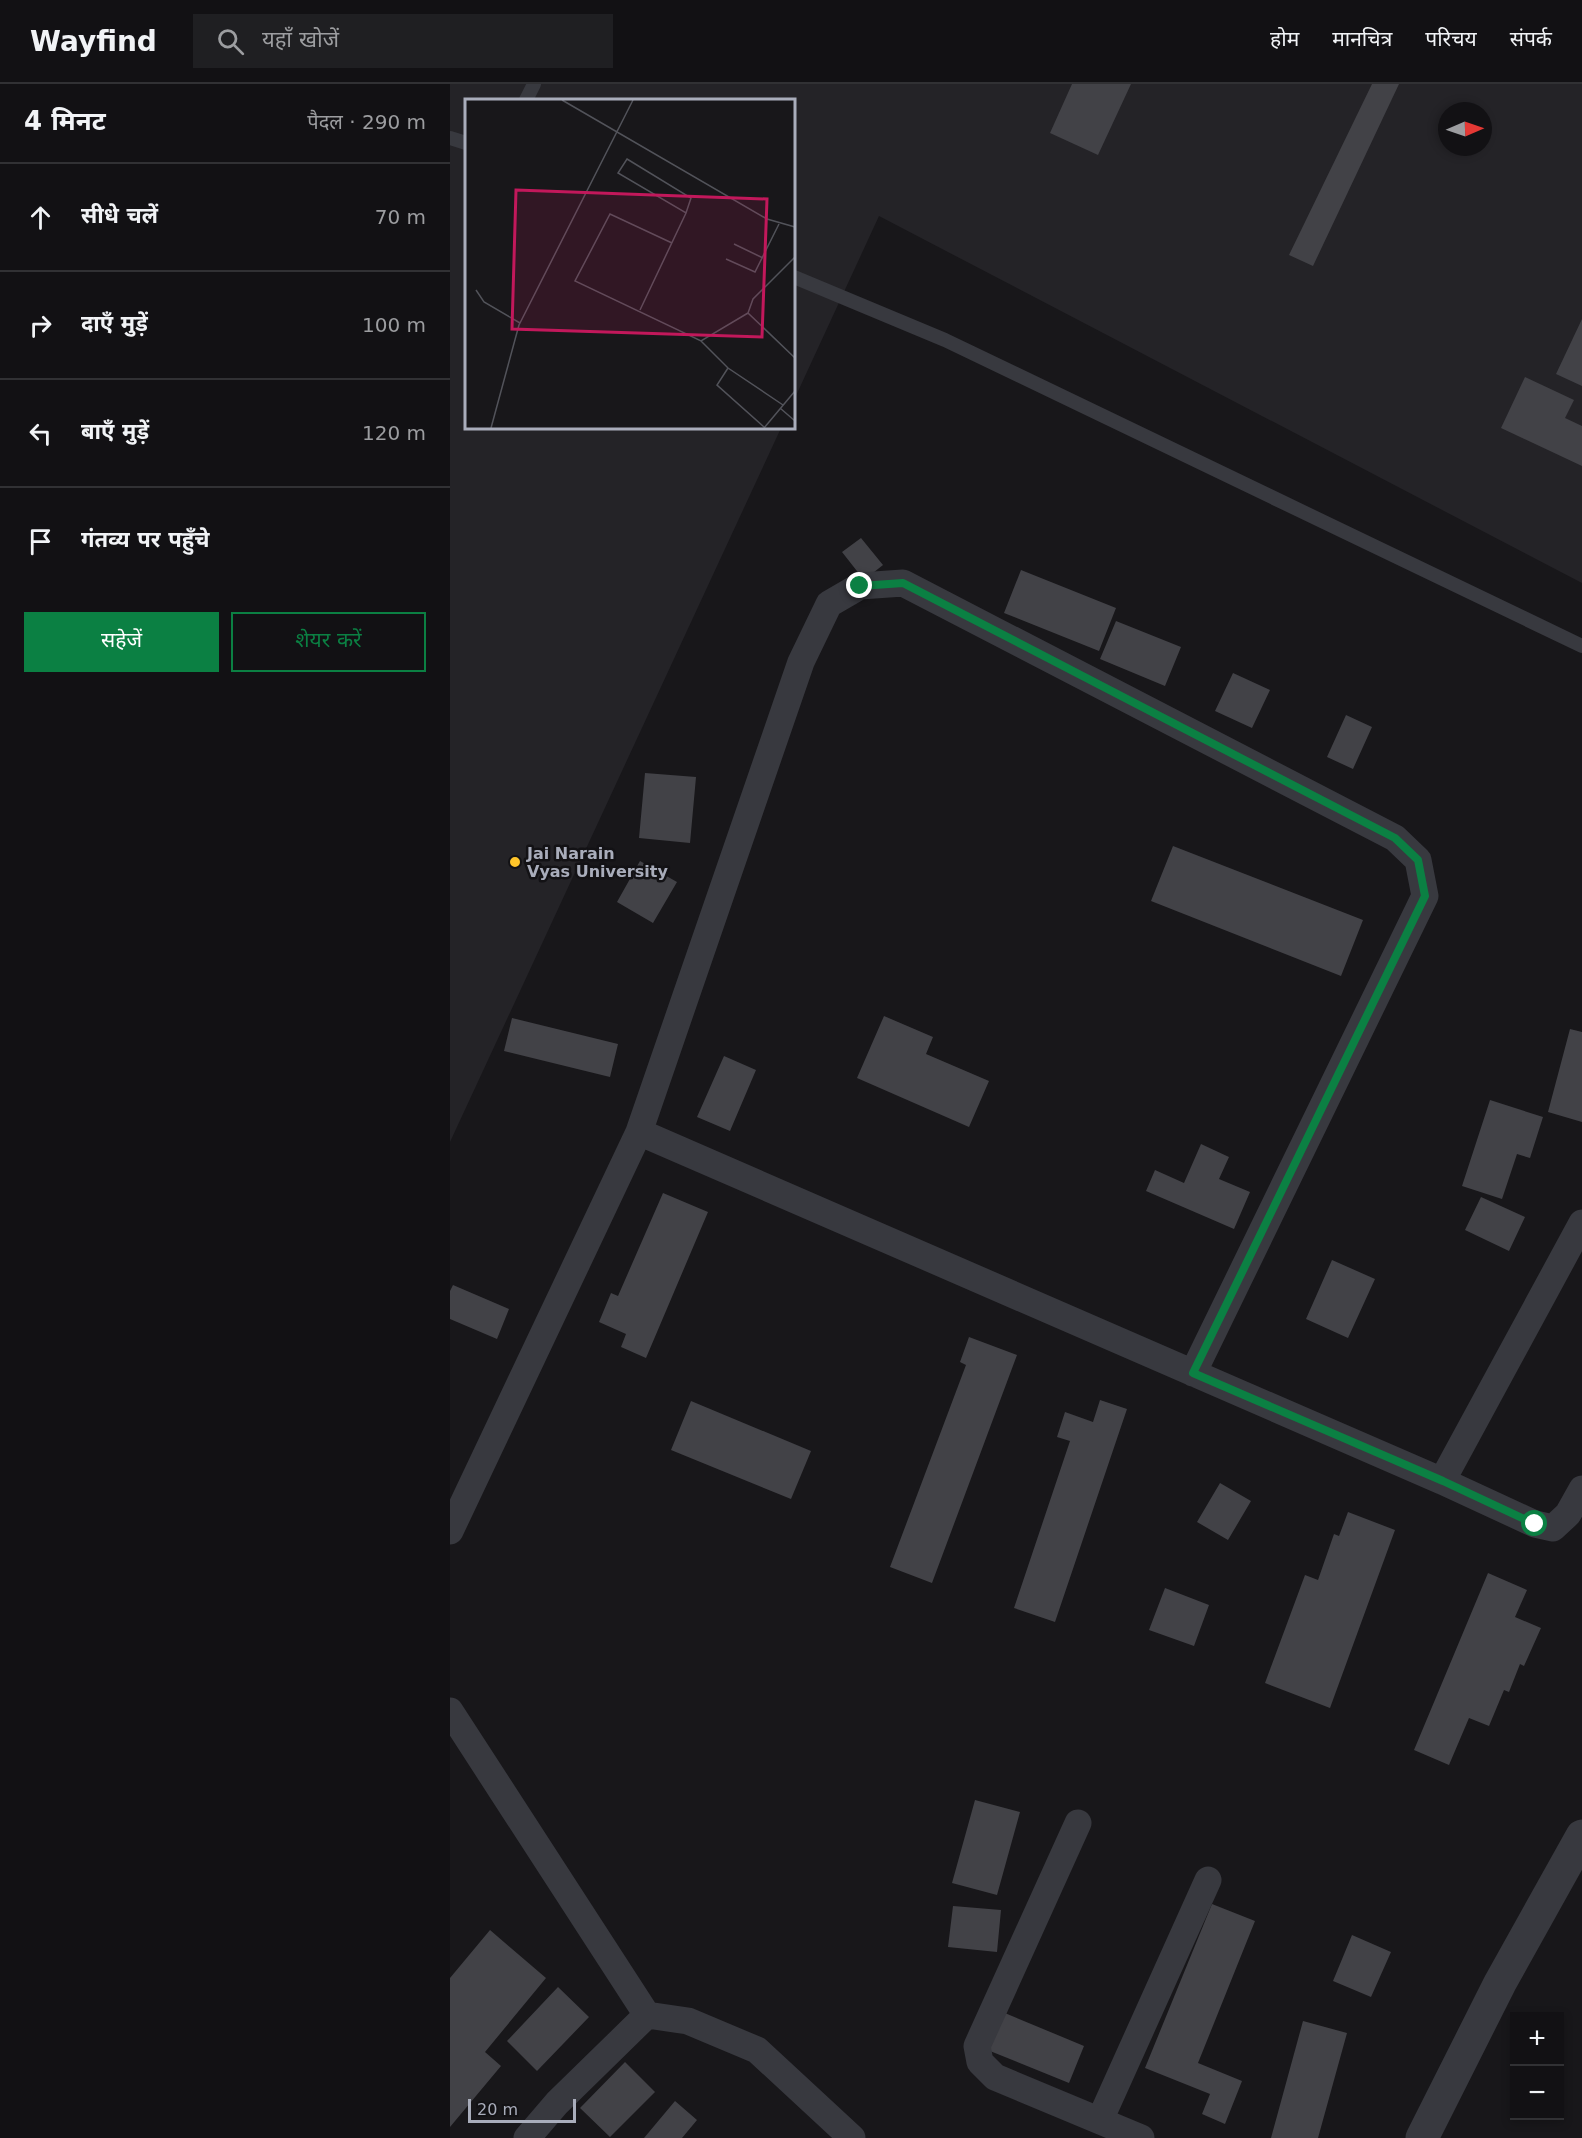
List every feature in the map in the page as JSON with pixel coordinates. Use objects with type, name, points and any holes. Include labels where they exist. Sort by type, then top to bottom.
[{"type":"street","points":[[450,1531],[639,1132],[801,662],[829,604],[860,586],[903,583],[1395,838],[1418,860],[1425,896],[1193,1373]]},
{"type":"street","points":[[639,1132],[1443,1481],[1535,1524],[1553,1528],[1568,1514],[1582,1489]]},
{"type":"street","points":[[1443,1481],[1582,1223]]},
{"type":"street","points":[[450,1711],[647,2015],[688,2021],[757,2050],[852,2138]]},
{"type":"street","points":[[1078,1823],[977,2046],[980,2062],[995,2077],[1141,2138]]},
{"type":"street","points":[[1422,2138],[1500,1983],[1582,1836]]},
{"type":"street","points":[[1100,2120],[1208,1880]]},
{"type":"street","points":[[528,2138],[557,2103],[647,2015]]},
{"type":"lane","points":[[526,99],[534,84]]},
{"type":"lane","points":[[450,138],[465,143]]},
{"type":"lane","points":[[795,277],[945,340],[1582,646]]},
{"type":"shaded area","name":"Jai Narain Vyas University","points":[[450,84],[1582,84],[1582,583],[879,216],[795,398],[795,99],[465,99],[465,429],[781,429],[450,1142]]},
{"type":"building","points":[[1072,84],[1131,84],[1098,155],[1050,133]]},
{"type":"building","points":[[1372,84],[1399,84],[1313,266],[1289,255]]},
{"type":"building","points":[[1582,319],[1582,386],[1556,374]]},
{"type":"building","points":[[1525,377],[1574,400],[1565,418],[1582,426],[1582,466],[1501,428]]},
{"type":"building","points":[[861,538],[883,565],[864,580],[842,552]]},
{"type":"building","points":[[1021,570],[1116,608],[1099,651],[1004,613]]},
{"type":"building","points":[[1116,621],[1181,647],[1165,686],[1100,659]]},
{"type":"building","points":[[1233,673],[1270,690],[1252,728],[1215,711]]},
{"type":"building","points":[[1346,715],[1372,727],[1353,769],[1327,757]]},
{"type":"building","points":[[645,773],[696,777],[690,843],[639,838]]},
{"type":"building","points":[[1173,846],[1363,920],[1341,976],[1151,901]]},
{"type":"building","points":[[640,861],[677,882],[653,923],[617,902]]},
{"type":"building","points":[[884,1016],[933,1037],[926,1054],[989,1081],[969,1127],[857,1078]]},
{"type":"building","points":[[512,1018],[618,1044],[610,1077],[504,1051]]},
{"type":"building","points":[[1570,1029],[1582,1032],[1582,1122],[1548,1112]]},
{"type":"building","points":[[724,1056],[756,1070],[730,1131],[697,1117]]},
{"type":"building","points":[[1490,1100],[1543,1117],[1530,1158],[1517,1154],[1502,1199],[1462,1186]]},
{"type":"building","points":[[1201,1144],[1229,1157],[1219,1179],[1250,1192],[1234,1229],[1146,1191],[1155,1170],[1184,1183]]},
{"type":"building","points":[[663,1193],[708,1212],[646,1358],[621,1347],[626,1334],[599,1322],[611,1293],[618,1296]]},
{"type":"building","points":[[1481,1197],[1525,1217],[1509,1251],[1465,1230]]},
{"type":"building","points":[[1332,1260],[1375,1279],[1348,1338],[1306,1319]]},
{"type":"building","points":[[453,1285],[509,1309],[497,1339],[450,1319],[450,1291]]},
{"type":"building","points":[[969,1337],[1017,1355],[932,1583],[890,1567],[966,1365],[960,1362]]},
{"type":"building","points":[[1100,1400],[1127,1409],[1055,1622],[1014,1608],[1070,1441],[1057,1437],[1065,1412],[1093,1422]]},
{"type":"building","points":[[691,1401],[811,1451],[791,1499],[671,1450]]},
{"type":"building","points":[[1220,1483],[1251,1501],[1228,1540],[1197,1522]]},
{"type":"building","points":[[1348,1512],[1395,1530],[1330,1708],[1265,1683],[1305,1575],[1318,1580],[1334,1534],[1339,1536]]},
{"type":"building","points":[[1488,1573],[1527,1590],[1515,1617],[1541,1628],[1524,1666],[1520,1664],[1509,1692],[1504,1690],[1489,1726],[1469,1718],[1449,1765],[1414,1750]]},
{"type":"building","points":[[1165,1588],[1209,1605],[1194,1646],[1149,1630]]},
{"type":"building","points":[[975,1800],[1020,1812],[997,1895],[952,1883]]},
{"type":"building","points":[[1212,1904],[1255,1921],[1198,2063],[1242,2081],[1225,2124],[1202,2114],[1210,2094],[1145,2068]]},
{"type":"building","points":[[953,1906],[1001,1910],[997,1952],[948,1947]]},
{"type":"building","points":[[490,1930],[546,1978],[485,2052],[501,2066],[450,2127],[450,1978]]},
{"type":"building","points":[[1352,1935],[1391,1952],[1371,1997],[1333,1981]]},
{"type":"building","points":[[558,1987],[589,2017],[537,2071],[507,2041]]},
{"type":"building","points":[[1000,2011],[1084,2046],[1069,2083],[985,2049]]},
{"type":"building","points":[[1303,2021],[1347,2033],[1318,2138],[1271,2138]]},
{"type":"building","points":[[625,2062],[655,2092],[610,2137],[580,2108]]},
{"type":"building","points":[[675,2101],[697,2120],[682,2138],[644,2138]]},
{"type":"place","name":"Jai Narain Vyas University","points":[[515,862]]},
{"type":"route","points":[[860,586],[903,583],[1395,838],[1418,860],[1425,896],[1193,1373],[1443,1481],[1535,1524]]}]
